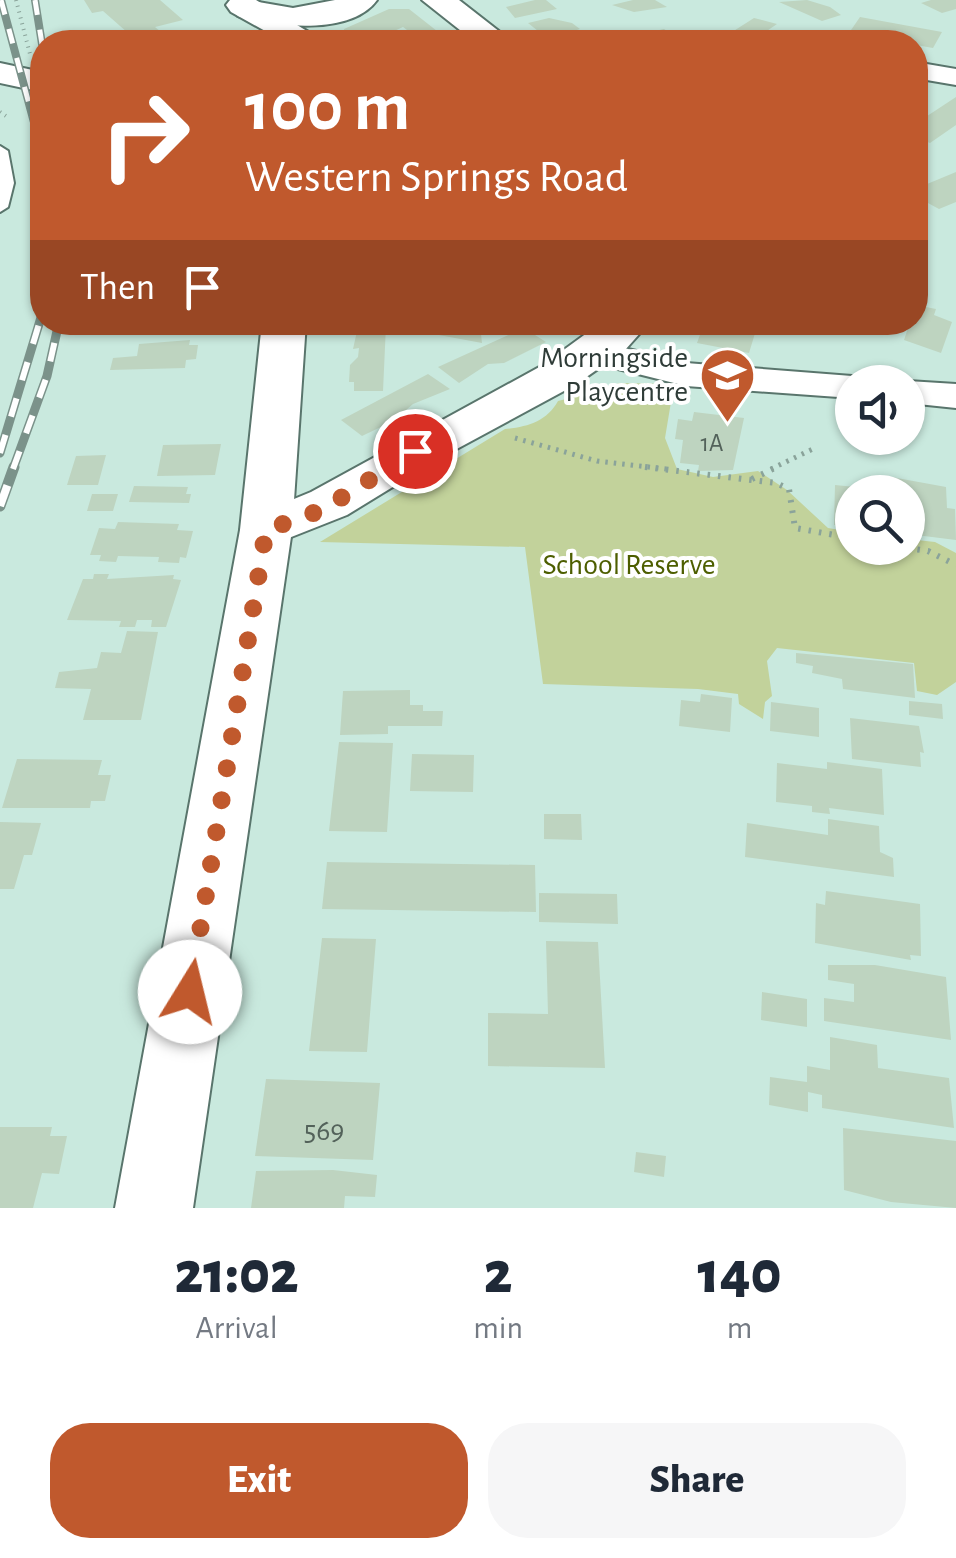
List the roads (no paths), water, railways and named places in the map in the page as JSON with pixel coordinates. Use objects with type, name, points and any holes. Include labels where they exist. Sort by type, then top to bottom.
[{"type":"main road","points":[[242,5],[303,20],[361,0]]},
{"type":"main road","points":[[321,30],[379,0]]},
{"type":"main road","points":[[438,0],[479,30]]},
{"type":"main road","points":[[242,5],[268,30]]},
{"type":"main road","points":[[242,5],[287,30]]},
{"type":"main road","points":[[0,73],[30,79]]},
{"type":"main road","points":[[154,1208],[268,507],[283,335]]},
{"type":"main road","points":[[268,507],[322,510],[386,467],[611,337]]},
{"type":"street","points":[[928,73],[956,78]]},
{"type":"street","points":[[611,337],[622,364],[835,385]]},
{"type":"street","points":[[925,393],[956,396]]},
{"type":"lane","points":[[0,151],[6,183],[0,206]]},
{"type":"railway","points":[[1,0],[30,108]]},
{"type":"railway","points":[[35,0],[40,30]]},
{"type":"railway","points":[[0,453],[36,335]]},
{"type":"railway","points":[[13,469],[47,376],[56,335]]},
{"type":"railway","points":[[0,506],[14,467]]},
{"type":"place","name":"Morningside Playcentre","points":[[727,424]]},
{"type":"park label","name":"School Reserve","points":[[629,565]]}]
